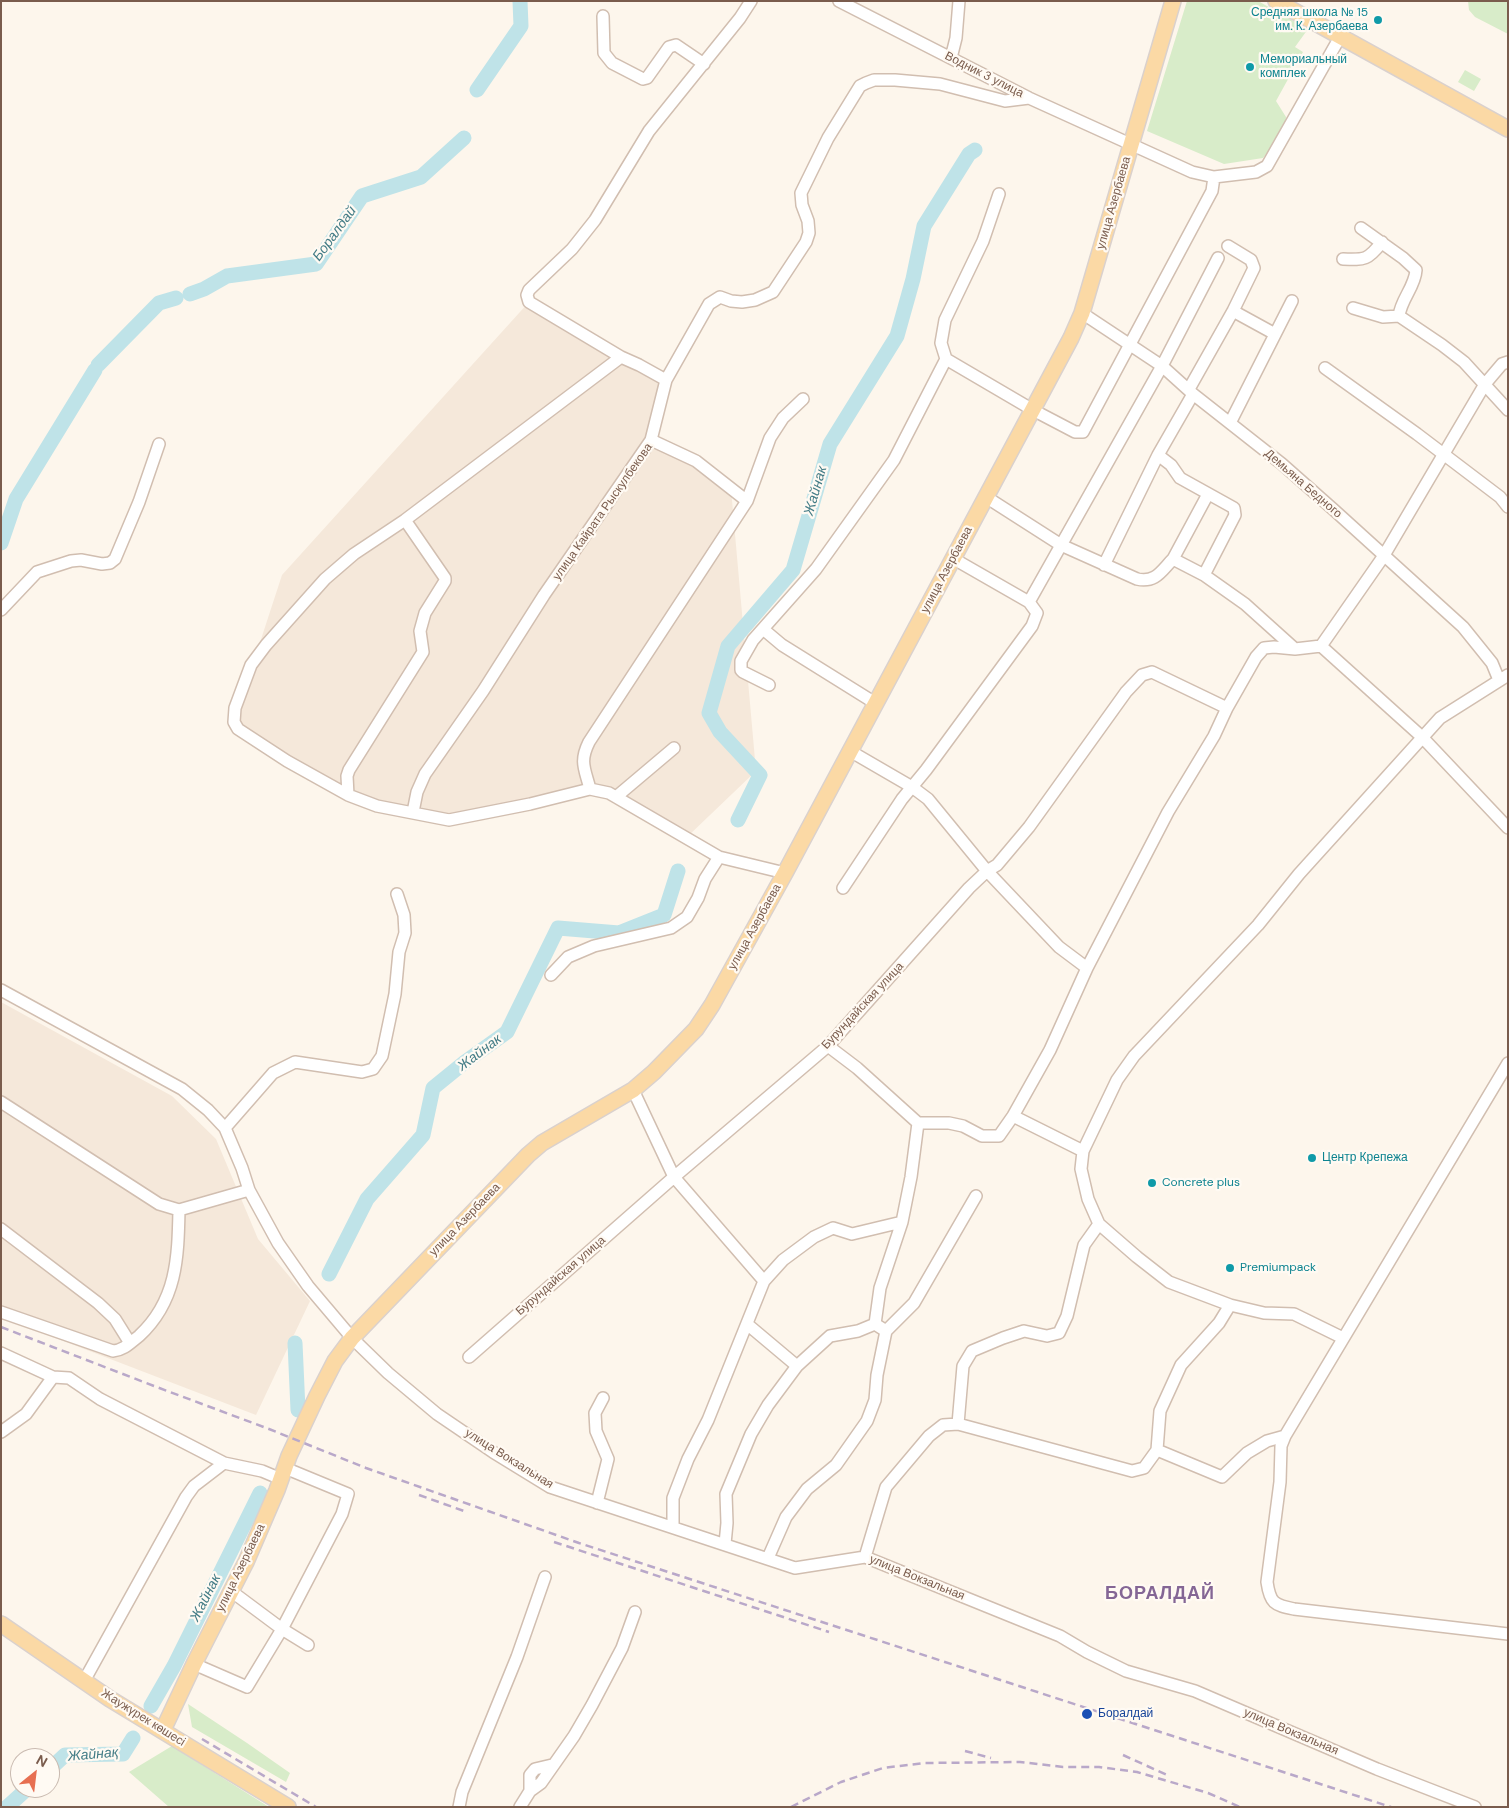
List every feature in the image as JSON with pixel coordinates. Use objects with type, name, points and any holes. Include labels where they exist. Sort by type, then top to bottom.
[{"type":"main road","name":"улица Азербаева","points":[[163,1730],[246,1562],[283,1474],[335,1361],[352,1338],[528,1155],[542,1143],[633,1090],[654,1072],[696,1029],[712,1005],[785,873],[1071,338],[1082,313],[1173,1]]},
{"type":"main road","points":[[1276,1],[1508,129]]},
{"type":"main road","name":"Жаужүрек көшесі","points":[[1,1624],[84,1681],[288,1807]]},
{"type":"street","points":[[666,380],[621,357],[529,302],[527,295],[529,290],[572,249],[589,227],[648,131],[708,59],[740,18],[750,1]]},
{"type":"street","name":"Водник 3 улица","points":[[839,1],[1029,98],[1192,172],[1214,177]]},
{"type":"street","points":[[951,58],[956,38],[959,1]]},
{"type":"street","points":[[604,16],[604,53],[612,63],[643,79],[647,78],[669,47],[676,45],[708,59]]},
{"type":"street","points":[[999,194],[983,241],[945,320],[941,343],[946,359],[1033,410],[1075,432],[1083,432],[1212,191],[1214,177],[1256,172],[1267,166],[1340,37]]},
{"type":"street","points":[[651,440],[666,380],[709,304],[720,296],[731,301],[742,302],[755,300],[773,292],[806,242],[809,233],[808,221],[801,193],[828,138],[860,86],[874,80],[895,80],[940,84],[1005,101],[1029,98]]},
{"type":"street","points":[[1361,228],[1403,258],[1416,270],[1416,279],[1400,308],[1399,316]]},
{"type":"street","points":[[1343,259],[1361,260],[1368,258],[1382,242]]},
{"type":"street","points":[[1104,565],[1254,268],[1251,260],[1228,246]]},
{"type":"street","points":[[1029,602],[1162,366],[1218,258]]},
{"type":"street","points":[[1230,423],[1292,301]]},
{"type":"street","points":[[1353,308],[1383,316],[1399,316],[1457,356],[1508,410]]},
{"type":"street","points":[[1233,310],[1275,334]]},
{"type":"street","name":"Демьяна Бедного","points":[[1082,313],[1162,366],[1191,392],[1289,471],[1462,627],[1503,678]]},
{"type":"street","points":[[621,357],[405,520],[354,554],[325,579],[266,645],[251,665],[235,708],[234,722],[238,729],[287,761],[348,795],[377,806],[449,820],[530,804],[590,789],[600,790],[616,797],[719,857],[785,873]]},
{"type":"street","points":[[769,685],[742,672],[741,661],[753,640],[816,569],[894,460],[946,359]]},
{"type":"street","points":[[1321,646],[1384,557],[1485,384],[1502,364],[1508,362]]},
{"type":"street","points":[[1325,368],[1500,497],[1508,508]]},
{"type":"street","points":[[590,789],[583,762],[584,753],[589,742],[747,501],[770,438],[783,418],[803,400]]},
{"type":"street","name":"улица Кайрата Рыскулбекова","points":[[413,812],[417,792],[425,774],[651,440],[696,461],[747,501]]},
{"type":"street","points":[[1,610],[37,572],[71,561],[81,560],[102,564],[110,563],[114,559],[139,502],[159,444]]},
{"type":"street","points":[[1158,455],[1170,465],[1180,478],[1234,508],[1235,515],[1204,575]]},
{"type":"street","points":[[986,497],[1062,545],[1137,579],[1145,580],[1154,579],[1173,559],[1208,494]]},
{"type":"street","points":[[348,795],[347,776],[349,770],[423,652],[420,630],[425,613],[445,581],[445,578],[405,520]]},
{"type":"street","points":[[844,888],[902,799],[1032,626],[1037,613],[1029,602],[954,559]]},
{"type":"street","points":[[1173,559],[1204,575],[1245,604],[1294,649]]},
{"type":"street","points":[[764,629],[782,645],[875,703]]},
{"type":"street","points":[[828,1046],[857,1068],[918,1123],[949,1123],[962,1126],[982,1136],[999,1136],[1013,1116],[1050,1050],[1087,968],[1168,812],[1214,736],[1227,708],[1256,657],[1264,648],[1294,649],[1321,646],[1422,737],[1508,828]]},
{"type":"street","name":"Бурундайская улица","points":[[469,1357],[674,1177],[828,1046],[969,888],[987,871],[997,865],[1029,827],[1126,692],[1142,674],[1152,672],[1227,708]]},
{"type":"street","points":[[1343,1338],[1294,1314],[1264,1313],[1230,1305],[1169,1282],[1099,1224],[1088,1199],[1081,1169],[1083,1151],[1117,1080],[1134,1056],[1258,925],[1299,874],[1440,718],[1503,678]]},
{"type":"street","points":[[616,797],[674,748]]},
{"type":"street","points":[[850,751],[912,786],[928,799],[987,871],[1059,947],[1087,968]]},
{"type":"street","points":[[550,976],[568,957],[594,946],[671,928],[686,917],[698,898],[705,879],[719,857]]},
{"type":"street","points":[[1,990],[182,1089],[208,1110],[225,1128],[272,1073],[296,1062],[362,1072],[373,1069],[382,1056],[396,994],[399,952],[404,933],[404,916],[397,894]]},
{"type":"street","points":[[1508,1063],[1343,1338],[1281,1446],[1280,1482],[1267,1582],[1269,1597],[1278,1606],[1508,1634]]},
{"type":"street","points":[[633,1090],[674,1177],[764,1281]]},
{"type":"street","points":[[1,1102],[158,1204],[179,1210],[249,1190]]},
{"type":"street","points":[[1013,1116],[1083,1151]]},
{"type":"street","points":[[875,1324],[880,1288],[902,1222],[911,1177],[918,1123]]},
{"type":"street","name":"улица Вокзальная","points":[[225,1128],[249,1190],[278,1243],[308,1286],[352,1338],[388,1373],[437,1414],[493,1452],[550,1487],[795,1568],[866,1557],[1060,1636],[1126,1671],[1195,1692],[1475,1807]]},
{"type":"street","points":[[768,1558],[786,1518],[807,1489],[836,1465],[867,1420],[876,1400],[877,1375],[886,1331],[914,1303],[976,1196]]},
{"type":"street","points":[[1,1312],[113,1351],[121,1350],[150,1325],[167,1299],[173,1281],[178,1252],[179,1210]]},
{"type":"street","points":[[673,1527],[673,1498],[688,1459],[708,1420],[764,1281],[783,1260],[814,1237],[833,1228],[852,1234],[902,1222]]},
{"type":"street","points":[[958,1424],[963,1366],[972,1351],[1024,1331],[1047,1336],[1059,1333],[1066,1316],[1084,1245],[1099,1224]]},
{"type":"street","points":[[1,1229],[98,1303],[115,1319],[130,1343]]},
{"type":"street","points":[[866,1557],[886,1487],[929,1436],[943,1425],[958,1424],[1132,1471],[1144,1468],[1157,1450],[1160,1410],[1181,1365],[1219,1323],[1230,1305]]},
{"type":"street","points":[[747,1324],[797,1366]]},
{"type":"street","points":[[875,1324],[886,1331]]},
{"type":"street","points":[[725,1544],[727,1523],[726,1494],[751,1434],[768,1405],[797,1366],[830,1336],[875,1324]]},
{"type":"street","points":[[1,1353],[53,1377],[69,1378],[100,1399],[224,1463],[283,1474],[348,1494],[342,1514],[282,1629],[247,1687],[194,1664]]},
{"type":"street","points":[[1,1432],[26,1414],[53,1377]]},
{"type":"street","points":[[597,1503],[608,1459],[596,1431],[595,1413],[603,1398]]},
{"type":"street","points":[[1157,1450],[1222,1477],[1247,1453],[1266,1441],[1286,1436]]},
{"type":"street","points":[[84,1681],[186,1497],[194,1486],[224,1463]]},
{"type":"street","points":[[459,1807],[462,1792],[517,1657],[545,1577]]},
{"type":"street","points":[[231,1591],[282,1629],[308,1645]]},
{"type":"street","points":[[520,1807],[530,1791],[541,1783],[574,1736],[622,1648],[635,1612]]},
{"type":"shaded area","points":[[529,302],[666,380],[651,440],[731,489],[756,771],[686,838],[590,789],[449,820],[348,795],[234,722],[282,575]]},
{"type":"shaded area","points":[[1,1002],[172,1096],[216,1139],[258,1239],[310,1301],[256,1415],[1,1317]]},
{"type":"green space","points":[[1187,1],[1258,1],[1308,29],[1295,47],[1303,52],[1276,101],[1286,117],[1285,129],[1263,158],[1224,164],[1147,131]]},
{"type":"green space","points":[[1468,1],[1508,1],[1508,34],[1475,17],[1469,10]]},
{"type":"green space","points":[[1465,70],[1481,79],[1474,91],[1458,82]]},
{"type":"green space","points":[[188,1704],[290,1773],[286,1782],[192,1727]]},
{"type":"green space","points":[[172,1746],[269,1807],[169,1807],[129,1772]]},
{"type":"waterway","name":"Боралдай","points":[[477,90],[521,26],[520,1]]},
{"type":"waterway","name":"Боралдай","points":[[190,294],[204,289],[227,276],[316,264],[362,196],[421,177],[464,138]]},
{"type":"waterway","name":"Жайнак","points":[[738,820],[760,775],[720,732],[709,713],[728,646],[793,570],[830,444],[897,336],[913,279],[924,226],[969,154],[975,150]]},
{"type":"waterway","name":"Боралдай","points":[[98,365],[159,303],[176,298]]},
{"type":"waterway","name":"Боралдай","points":[[1,543],[16,499],[95,370]]},
{"type":"waterway","name":"Жайнак","points":[[329,1274],[367,1199],[423,1135],[433,1088],[507,1032],[558,928],[619,933],[664,915],[678,871]]},
{"type":"waterway","name":"Жайнак","points":[[295,1343],[298,1410]]},
{"type":"waterway","name":"Жайнак","points":[[151,1706],[174,1666],[260,1493]]},
{"type":"waterway","name":"Жайнақ","points":[[60,1760],[65,1755],[123,1754],[133,1738]]},
{"type":"waterway","name":"Жайнақ","points":[[7,1807],[17,1798]]},
{"type":"railway","points":[[1,1327],[366,1468],[579,1543],[1391,1807]]},
{"type":"railway","points":[[419,1495],[464,1511]]},
{"type":"railway","points":[[554,1542],[829,1632]]},
{"type":"railway","points":[[202,1739],[316,1807]]},
{"type":"railway","points":[[965,1751],[991,1758]]},
{"type":"railway","points":[[1123,1755],[1167,1775]]},
{"type":"railway","points":[[791,1807],[841,1782],[883,1768],[925,1763],[1020,1762],[1063,1767],[1099,1767],[1137,1772],[1208,1793],[1240,1807]]},
{"type":"place","name":"Средняя школа № 15 им. К. Азербаева","points":[[1378,20]]},
{"type":"place","name":"Мемориальный комплек","points":[[1250,67]]},
{"type":"place","name":"Центр Крепежа","points":[[1312,1158]]},
{"type":"place","name":"Concrete plus","points":[[1152,1183]]},
{"type":"place","name":"Premiumpack","points":[[1230,1268]]},
{"type":"place","name":"Боралдай","points":[[1087,1714]]},
{"type":"district","name":"БОРАЛДАЙ","points":[[1160,1594]]}]
